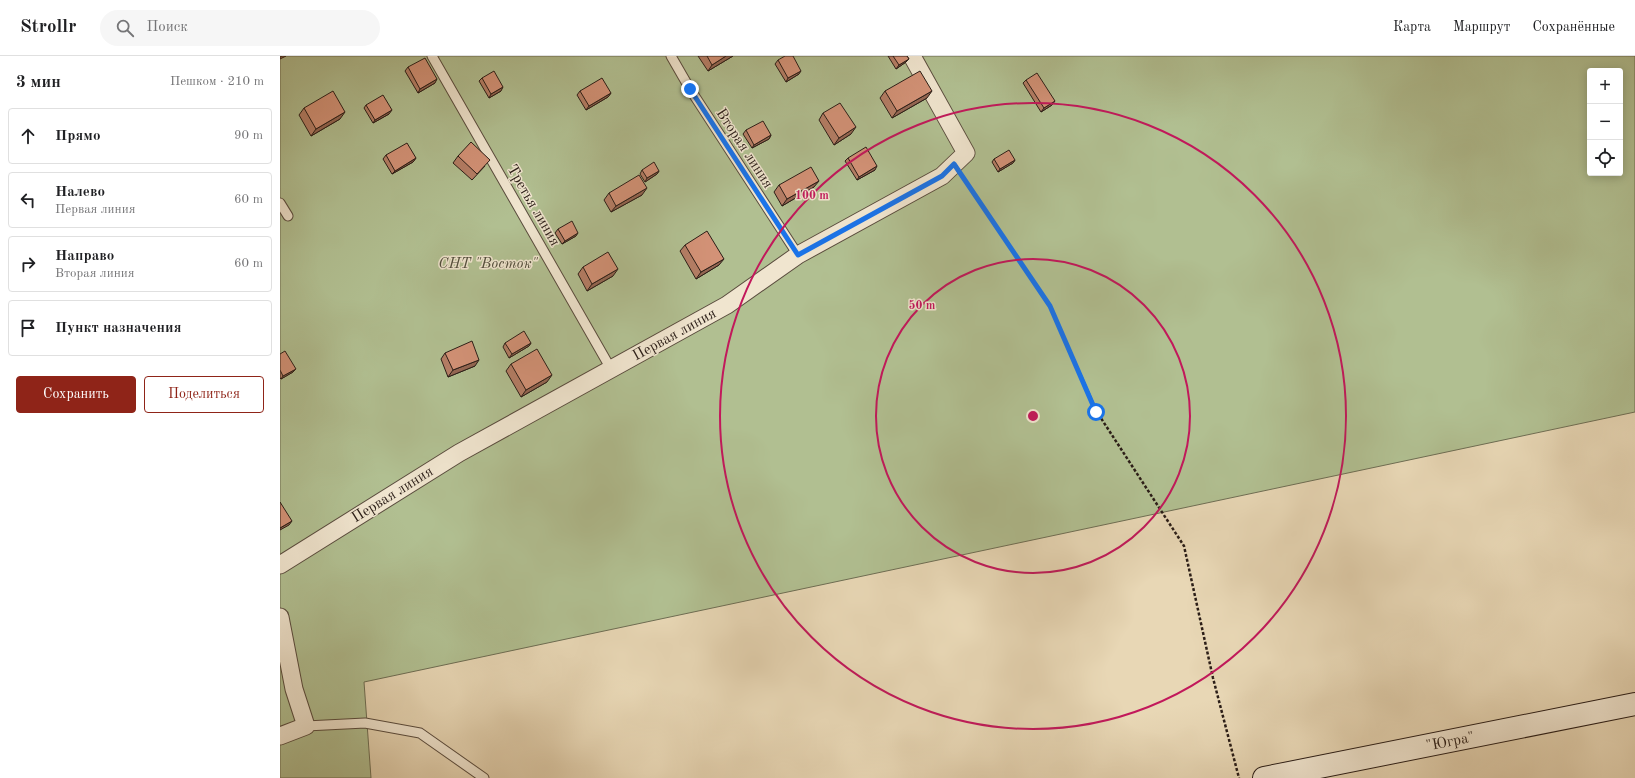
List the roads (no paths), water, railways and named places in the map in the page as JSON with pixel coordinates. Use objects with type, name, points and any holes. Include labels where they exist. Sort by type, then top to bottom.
[{"type":"main road","name":"\"Югра\"","points":[[1264,778],[1635,704]]},
{"type":"street","name":"Первая линия","points":[[280,564],[458,453],[727,305],[798,255],[942,176],[966,153],[912,56]]},
{"type":"street","points":[[280,617],[294,689],[306,726],[280,736]]},
{"type":"lane","name":"Третья линия","points":[[432,56],[611,369]]},
{"type":"lane","name":"Вторая линия","points":[[670,56],[798,255]]},
{"type":"lane","points":[[280,203],[288,216]]},
{"type":"lane","points":[[306,726],[365,723],[420,733],[484,778]]},
{"type":"park label","name":"СНТ \"Восток\"","points":[[488,263]]}]
